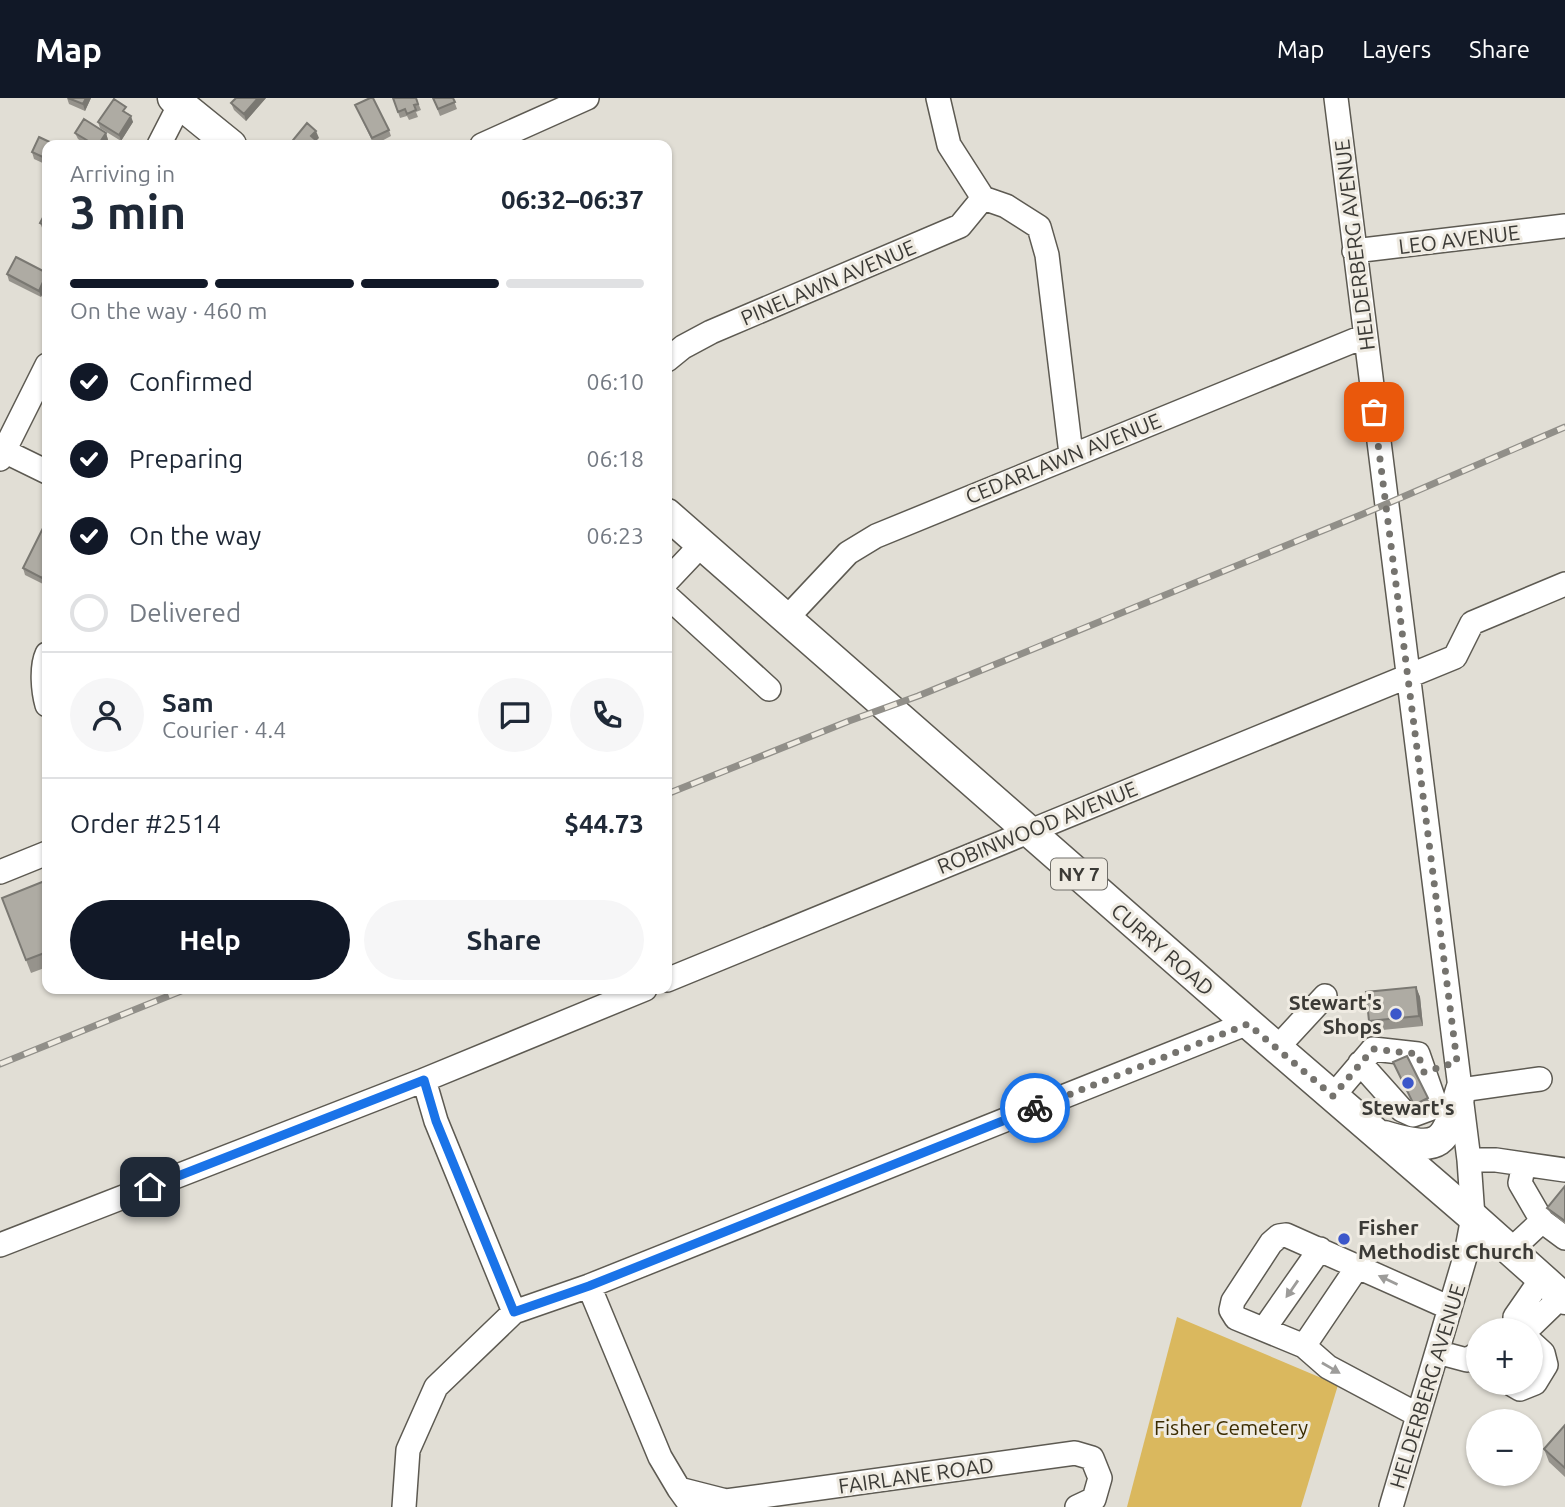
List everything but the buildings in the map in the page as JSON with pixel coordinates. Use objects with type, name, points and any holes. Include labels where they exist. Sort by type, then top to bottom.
[{"type":"main road","points":[[176,101],[225,140]]},
{"type":"main road","name":"CURRY ROAD","points":[[672,519],[1556,1291]]},
{"type":"main road","points":[[1374,1130],[1413,1144],[1429,1144],[1439,1140],[1450,1128],[1459,1076]]},
{"type":"street","points":[[493,140],[587,98]]},
{"type":"street","points":[[939,98],[950,145],[983,198],[1006,206],[1039,227],[1047,255],[1071,454]]},
{"type":"street","name":"HELDERBERG AVENUE","points":[[1336,98],[1459,1076],[1473,1217],[1466,1254],[1391,1507]]},
{"type":"street","points":[[161,140],[176,101]]},
{"type":"street","name":"PINELAWN AVENUE","points":[[672,355],[711,332],[960,226],[983,198]]},
{"type":"street","name":"LEO AVENUE","points":[[1354,251],[1565,226]]},
{"type":"street","name":"CEDARLAWN AVENUE","points":[[786,619],[848,553],[876,536],[1364,336]]},
{"type":"street","points":[[42,375],[2,455],[42,470]]},
{"type":"street","points":[[672,576],[701,545]]},
{"type":"street","name":"ROBINWOOD AVENUE","points":[[672,978],[1455,657],[1472,623],[1565,584]]},
{"type":"street","points":[[672,601],[769,689]]},
{"type":"street","points":[[0,872],[42,855]]},
{"type":"street","points":[[0,1245],[424,1080],[633,994]]},
{"type":"street","points":[[1277,1048],[1325,996]]},
{"type":"street","points":[[404,1507],[408,1450],[436,1387],[514,1312],[589,1286],[1248,1024]]},
{"type":"street","points":[[1333,1096],[1373,1049],[1418,1054],[1410,1081],[1374,1130]]},
{"type":"street","points":[[1360,1063],[1410,1081],[1459,1076],[1540,1079]]},
{"type":"street","points":[[424,1080],[436,1121],[514,1312]]},
{"type":"street","points":[[1469,1160],[1496,1160],[1565,1170]]},
{"type":"street","points":[[1524,1164],[1520,1183],[1542,1221],[1565,1238]]},
{"type":"street","points":[[1511,1250],[1542,1221]]},
{"type":"street","points":[[1418,1415],[1328,1367],[1304,1346],[1236,1318],[1231,1310],[1233,1301],[1271,1243],[1279,1236],[1286,1235],[1450,1308]]},
{"type":"street","points":[[1264,1329],[1320,1248]]},
{"type":"street","points":[[1304,1346],[1358,1266]]},
{"type":"street","name":"FAIRLANE ROAD","points":[[589,1286],[660,1457],[686,1498],[726,1501],[1075,1453],[1091,1458],[1100,1478],[1094,1499],[1077,1507]]},
{"type":"street","points":[[1515,1318],[1556,1291]]},
{"type":"street","points":[[1437,1352],[1466,1360]]},
{"type":"street","points":[[1543,1352],[1546,1365],[1543,1370]]},
{"type":"green space","name":"Fisher Cemetery","points":[[1177,1317],[1338,1385],[1301,1507],[1127,1507]]},
{"type":"railway","points":[[672,792],[918,696],[1363,514],[1565,427]]},
{"type":"railway","points":[[0,1064],[174,994]]},
{"type":"way so far","points":[[1035,1108],[1248,1024],[1333,1096],[1373,1049],[1418,1054],[1424,1072],[1457,1062],[1374,412]]},
{"type":"place","name":"Stewart's Shops","points":[[1396,1014]]},
{"type":"place","name":"Stewart's","points":[[1408,1083]]},
{"type":"place","name":"Fisher Methodist Church","points":[[1344,1239]]},
{"type":"route","points":[[150,1187],[424,1080],[436,1121],[514,1312],[589,1286],[1035,1108]]}]
